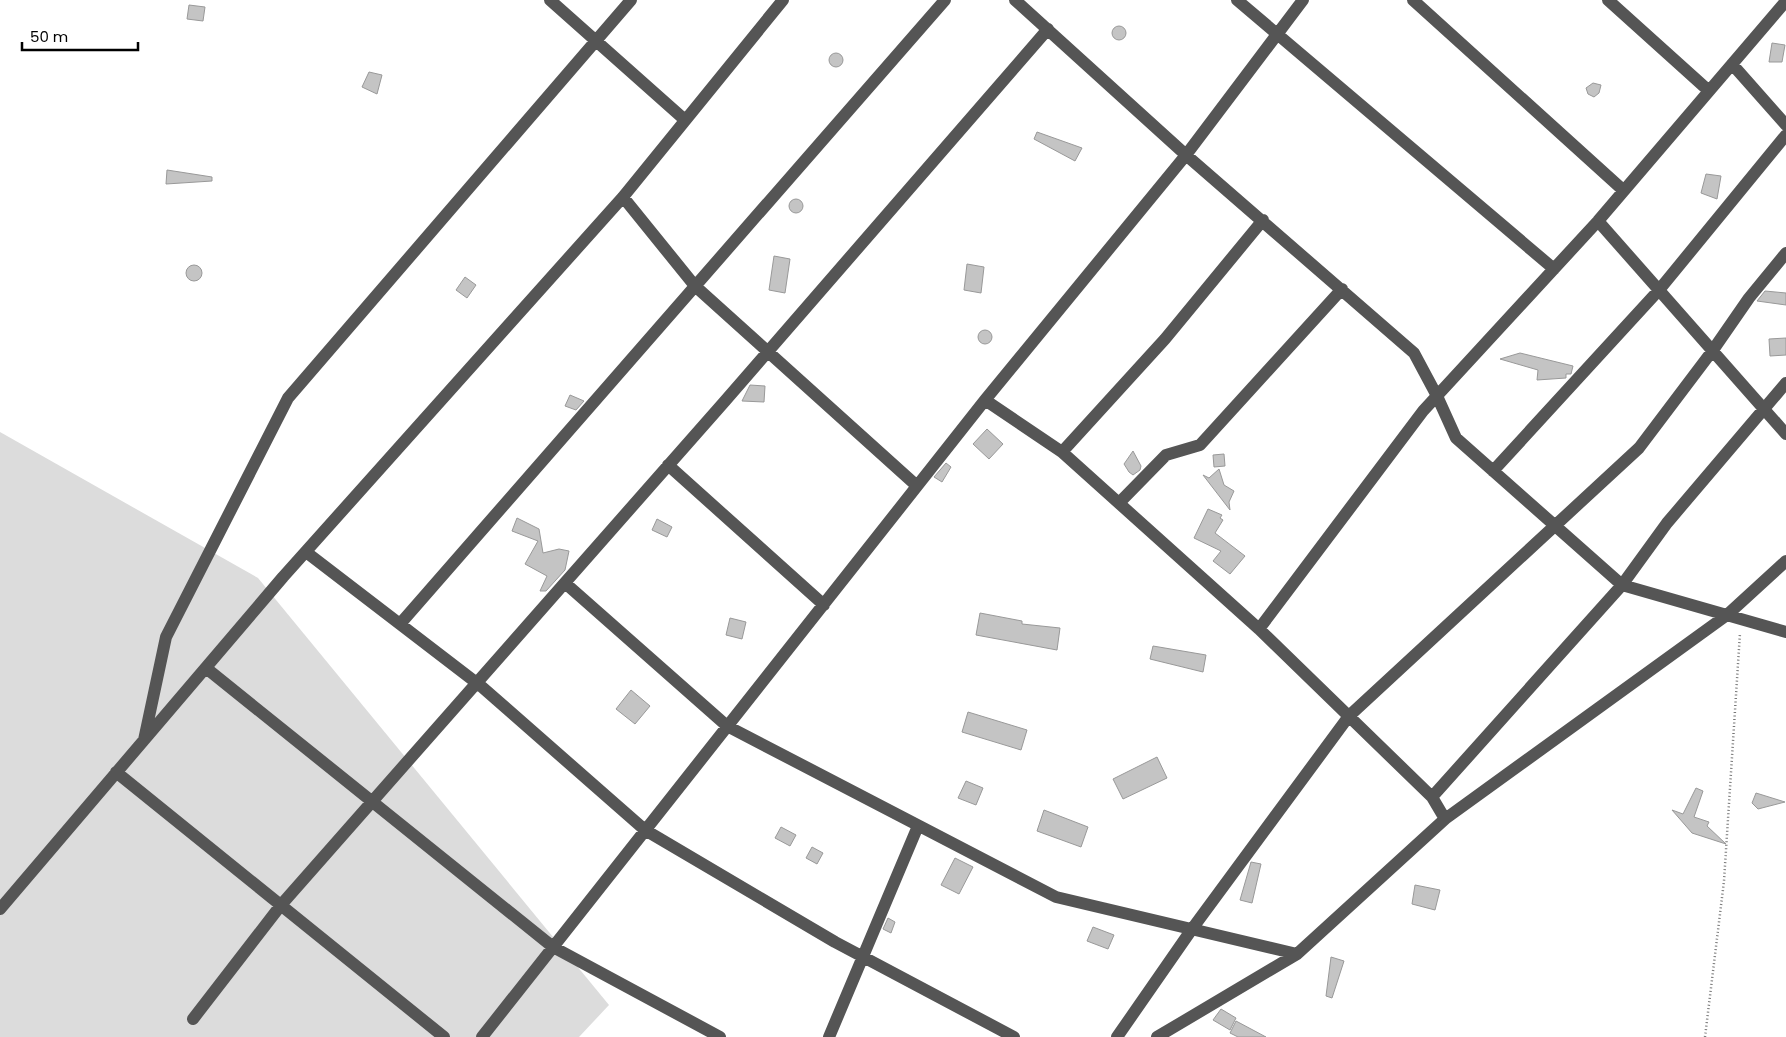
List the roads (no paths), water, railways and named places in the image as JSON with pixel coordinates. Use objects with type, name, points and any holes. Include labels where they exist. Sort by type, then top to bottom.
[{"type":"street","points":[[550,0],[685,120]]},
{"type":"street","points":[[144,743],[166,637],[288,398],[631,0]]},
{"type":"street","points":[[0,909],[306,552],[623,197],[783,0]]},
{"type":"street","points":[[400,624],[945,0]]},
{"type":"street","points":[[1015,0],[1186,155],[1414,353],[1438,396],[1456,438],[1622,584],[1786,632]]},
{"type":"street","points":[[1237,0],[1554,269]]},
{"type":"street","points":[[482,1037],[985,400],[1186,155],[1303,0]]},
{"type":"street","points":[[1413,0],[1623,190]]},
{"type":"street","points":[[1608,0],[1709,91]]},
{"type":"street","points":[[1259,629],[1423,411],[1598,221],[1786,0]]},
{"type":"street","points":[[193,1019],[281,905],[565,583],[1048,29]]},
{"type":"street","points":[[1732,64],[1786,125]]},
{"type":"street","points":[[1493,471],[1659,290],[1786,135]]},
{"type":"street","points":[[623,197],[695,286],[917,486]]},
{"type":"street","points":[[1062,452],[1165,339],[1263,220]]},
{"type":"street","points":[[1598,221],[1786,434]]},
{"type":"street","points":[[1117,1037],[1192,929],[1349,716],[1639,448],[1713,350],[1749,298],[1786,253]]},
{"type":"street","points":[[1119,503],[1166,455],[1200,446],[1342,289]]},
{"type":"street","points":[[1432,797],[1622,584],[1667,523],[1786,383]]},
{"type":"street","points":[[985,400],[1062,452],[1259,629],[1432,797],[1446,819]]},
{"type":"street","points":[[668,465],[824,604]]},
{"type":"street","points":[[306,552],[477,683],[645,830],[863,957],[1014,1037]]},
{"type":"street","points":[[1157,1037],[1297,954],[1446,819],[1726,615],[1786,561]]},
{"type":"street","points":[[565,583],[728,726],[1056,898],[1297,954]]},
{"type":"street","points":[[206,668],[553,947],[720,1037]]},
{"type":"street","points":[[116,772],[444,1037]]},
{"type":"street","points":[[829,1037],[918,826]]}]
